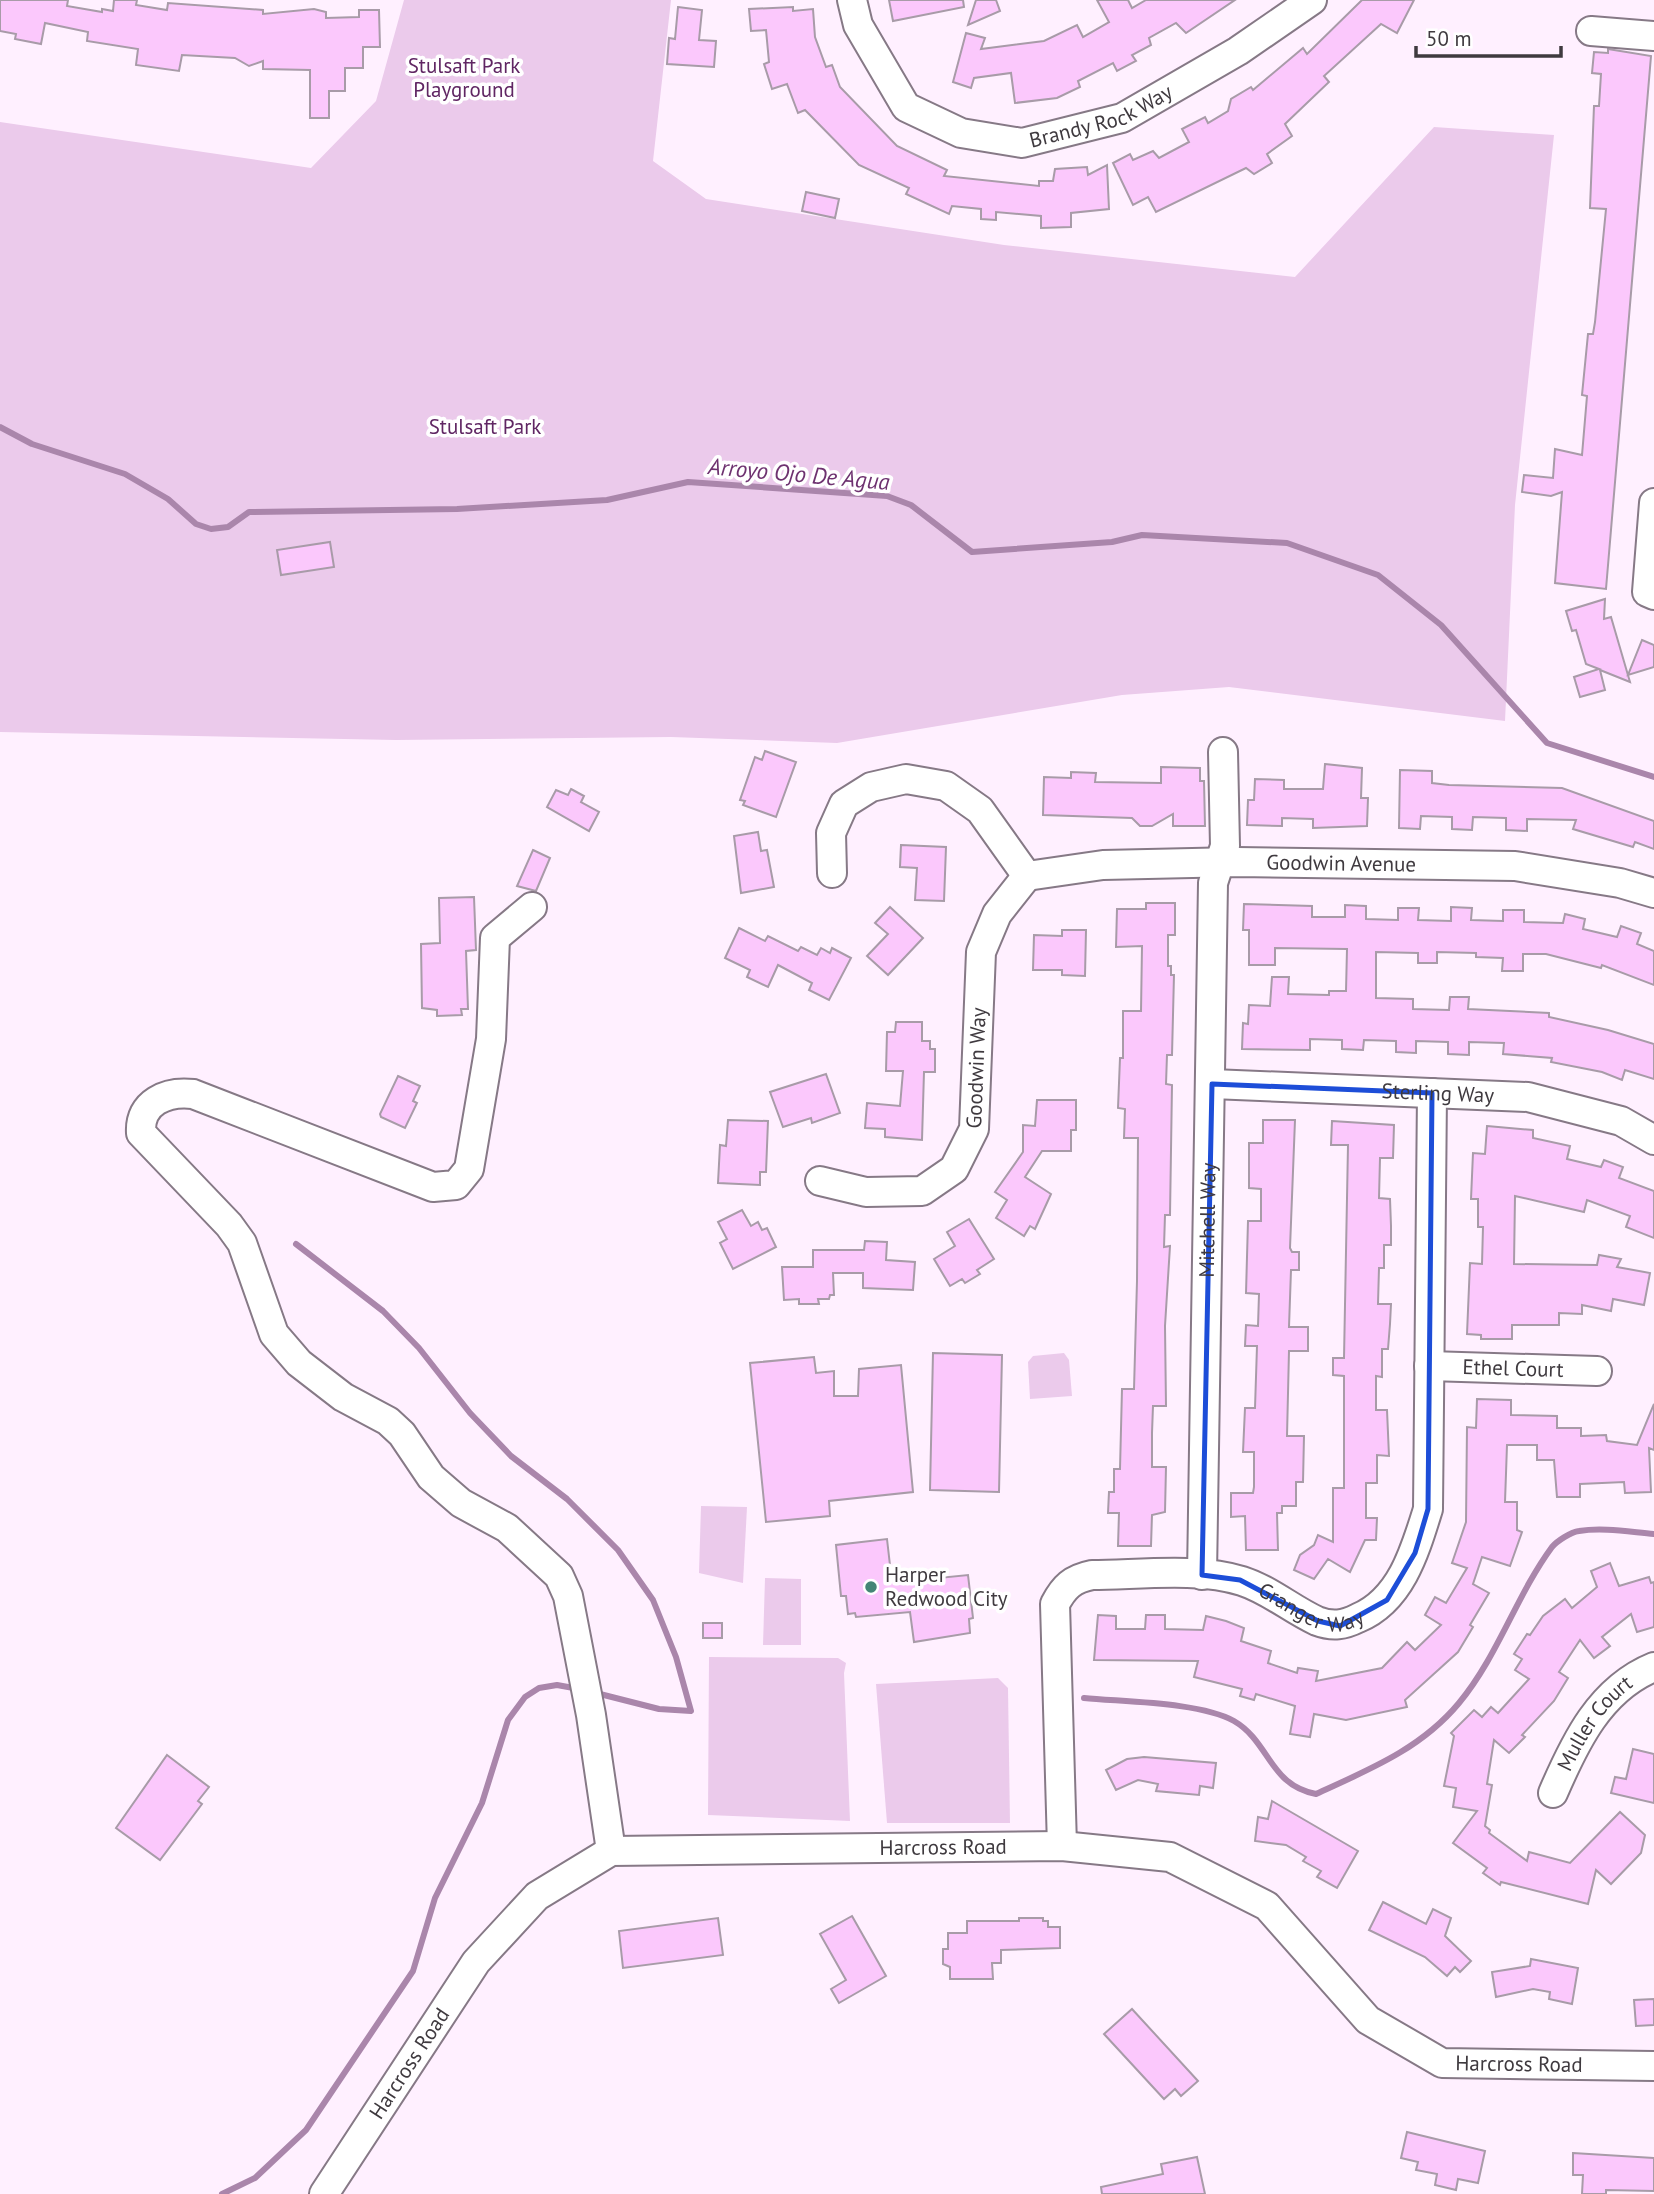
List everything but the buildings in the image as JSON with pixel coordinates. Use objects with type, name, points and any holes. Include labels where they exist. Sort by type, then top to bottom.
[{"type":"street","name":"Brandy Rock Way","points":[[852,0],[858,25],[906,107],[961,133],[1023,144],[1122,118],[1238,51],[1312,0]]},
{"type":"street","points":[[1591,31],[1654,36]]},
{"type":"street","points":[[1650,594],[1654,503]]},
{"type":"street","name":"Mitchell Way","points":[[1202,1575],[1212,1084],[1213,883],[1225,846],[1223,752]]},
{"type":"street","points":[[832,873],[831,833],[844,804],[871,787],[906,779],[946,786],[980,810],[1027,876]]},
{"type":"street","name":"Goodwin Avenue","points":[[1027,876],[1103,865],[1515,866],[1620,883],[1654,893]]},
{"type":"street","name":"Goodwin Way","points":[[820,1181],[866,1192],[922,1191],[954,1169],[974,1129],[981,952],[998,914],[1027,876]]},
{"type":"street","points":[[532,906],[495,938],[491,1039],[469,1169],[456,1185],[433,1187],[193,1094],[172,1091],[152,1104],[140,1121],[141,1133],[229,1225],[242,1243],[274,1334],[299,1363],[343,1397],[387,1421],[402,1434],[431,1477],[461,1503],[507,1528],[559,1577],[568,1596],[584,1678],[611,1850]]},
{"type":"street","name":"Sterling Way","points":[[1212,1084],[1528,1097],[1582,1108],[1621,1121],[1654,1140]]},
{"type":"street","name":"Granger Way","points":[[1062,1846],[1055,1604],[1064,1587],[1089,1576],[1202,1575],[1240,1580],[1282,1598],[1318,1621],[1340,1626],[1365,1615],[1387,1600],[1415,1553],[1428,1510],[1432,1093]]},
{"type":"street","name":"Ethel Court","points":[[1429,1366],[1598,1371]]},
{"type":"street","name":"Muller Court","points":[[1553,1793],[1577,1738],[1633,1676],[1654,1667]]},
{"type":"street","name":"Harcross Road","points":[[324,2194],[476,1962],[537,1896],[611,1850],[1062,1846],[1170,1857],[1267,1906],[1368,2020],[1442,2063],[1654,2066]]},
{"type":"highlighted area","points":[[1212,1084],[1432,1093],[1428,1509],[1415,1553],[1387,1600],[1340,1626],[1318,1621],[1240,1580],[1202,1575]]},
{"type":"green space","name":"Stulsaft Park","points":[[404,0],[671,0],[653,161],[706,199],[1004,245],[1295,277],[1434,127],[1554,135],[1515,505],[1505,721],[1229,687],[1122,695],[837,743],[671,737],[396,740],[0,732],[0,122],[311,168],[376,101]]},
{"type":"green space","points":[[1064,1353],[1069,1360],[1072,1396],[1030,1399],[1028,1362],[1033,1356]]},
{"type":"green space","points":[[701,1506],[747,1507],[743,1583],[699,1573]]},
{"type":"green space","points":[[765,1578],[801,1579],[801,1645],[763,1645]]},
{"type":"green space","points":[[709,1657],[838,1658],[846,1663],[844,1673],[850,1821],[708,1815]]},
{"type":"green space","points":[[998,1678],[1008,1688],[1010,1823],[887,1823],[876,1684]]},
{"type":"waterway","name":"Arroyo Ojo De Agua","points":[[0,427],[32,444],[125,474],[168,499],[196,524],[211,529],[228,527],[249,512],[457,509],[607,500],[688,482],[887,496],[911,505],[972,552],[1112,542],[1142,535],[1287,543],[1378,575],[1441,625],[1547,743],[1654,777]]},
{"type":"waterway","points":[[296,1244],[383,1311],[419,1348],[470,1413],[511,1456],[567,1499],[618,1550],[653,1600],[676,1657],[691,1711],[659,1709],[596,1693]]},
{"type":"waterway","points":[[1084,1698],[1182,1706],[1234,1721],[1255,1740],[1288,1782],[1316,1794],[1393,1757],[1444,1719],[1473,1685],[1539,1566],[1557,1542],[1572,1533],[1588,1530],[1654,1534]]},
{"type":"waterway","points":[[222,2194],[255,2178],[306,2130],[413,1971],[435,1898],[482,1803],[508,1720],[525,1697],[539,1688],[557,1685],[579,1689]]},
{"type":"place","name":"Harper Redwood City","points":[[871,1587]]},
{"type":"park label","name":"Stulsaft Park Playground","points":[[464,78]]}]
